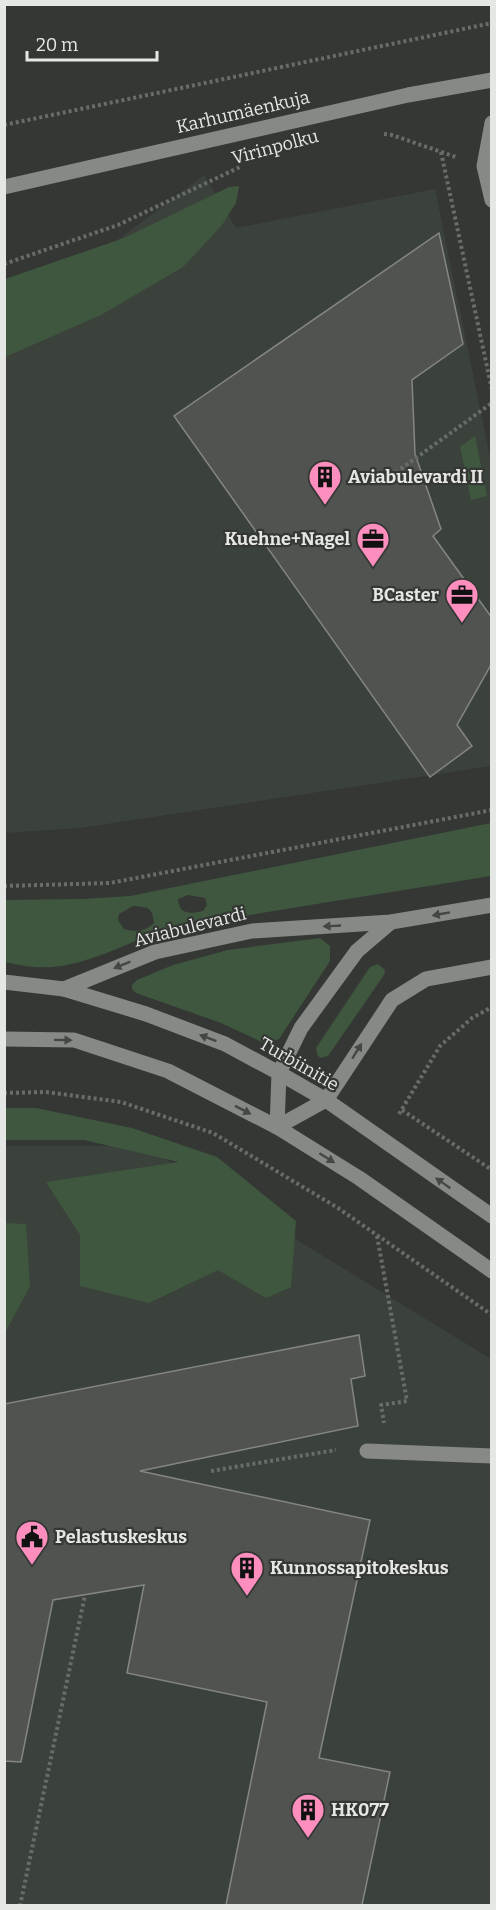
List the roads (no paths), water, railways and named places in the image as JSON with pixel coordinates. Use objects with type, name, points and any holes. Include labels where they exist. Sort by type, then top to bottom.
[{"type":"street","name":"Karhumäenkuja","points":[[4,188],[408,94],[492,80]]},
{"type":"street","points":[[492,123],[484,166],[492,200]]},
{"type":"street","name":"Aviabulevardi","points":[[4,982],[64,989],[155,952],[252,931],[391,922],[492,905]]},
{"type":"street","points":[[277,1127],[279,1073],[301,1028],[357,951],[391,922]]},
{"type":"street","points":[[277,1127],[326,1100],[392,1000],[426,979],[492,967]]},
{"type":"street","name":"Turbiinitie","points":[[64,989],[146,1014],[225,1044],[326,1100],[492,1216]]},
{"type":"street","points":[[4,1039],[74,1040],[168,1071],[277,1127],[358,1178],[492,1271]]},
{"type":"street","points":[[367,1451],[492,1456]]},
{"type":"place","name":"Aviabulevardi II","points":[[325,506]]},
{"type":"place","name":"Kuehne+Nagel","points":[[373,568]]},
{"type":"place","name":"BCaster","points":[[462,624]]},
{"type":"place","name":"Pelastuskeskus","points":[[32,1566]]},
{"type":"place","name":"Kunnossapitokeskus","points":[[247,1597]]},
{"type":"place","name":"HK077","points":[[308,1839]]}]
